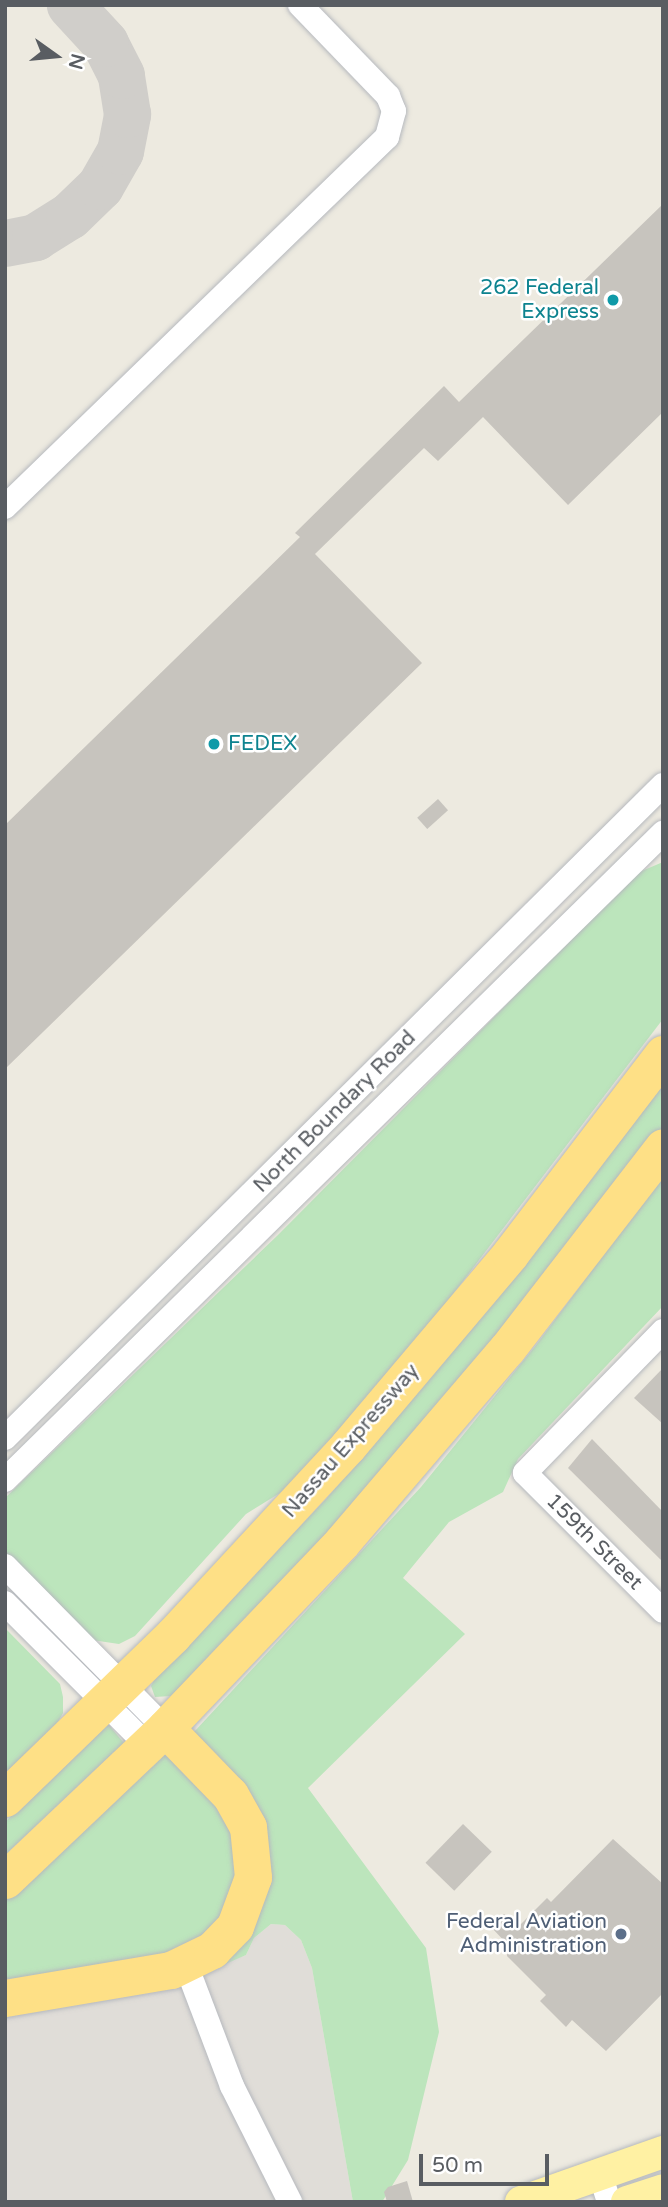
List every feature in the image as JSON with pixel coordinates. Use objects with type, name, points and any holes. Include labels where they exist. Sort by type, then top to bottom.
[{"type":"highway","name":"Nassau Expressway","points":[[5,1798],[114,1695],[270,1533],[414,1370],[550,1204],[663,1054]]},
{"type":"highway","points":[[5,1880],[156,1736],[320,1566],[426,1447],[554,1291],[663,1147]]},
{"type":"highway","points":[[5,1998],[186,1965],[212,1951],[235,1926],[249,1893],[254,1859],[241,1810],[156,1736]]},
{"type":"main road","points":[[521,2202],[605,2189],[663,2152]]},
{"type":"main road","points":[[627,2202],[663,2190]]},
{"type":"street","points":[[5,507],[387,136],[394,120],[388,96],[300,5]]},
{"type":"street","name":"North Boundary Road","points":[[5,1438],[663,785]]},
{"type":"street","name":"North Boundary Road","points":[[5,1480],[663,833]]},
{"type":"street","name":"159th Street","points":[[663,1331],[525,1472],[663,1611]]},
{"type":"street","points":[[5,1566],[114,1695]]},
{"type":"street","points":[[5,1603],[114,1695],[156,1736]]},
{"type":"street","points":[[186,1965],[232,2086],[290,2202]]},
{"type":"shaded area","points":[[271,1924],[285,1925],[301,1940],[312,1968],[353,2202],[5,2202],[5,2017],[148,1993],[246,1955],[254,1938]]},
{"type":"green space","points":[[663,862],[663,1019],[402,1361],[293,1485],[246,1514],[135,1636],[119,1644],[92,1640],[5,1555],[5,1498],[278,1235],[637,873]]},
{"type":"green space","points":[[663,1079],[663,1129],[636,1165],[333,1532],[171,1696],[155,1697],[151,1686],[155,1678],[327,1498],[586,1186]]},
{"type":"green space","points":[[663,1175],[663,1306],[518,1459],[503,1492],[449,1522],[403,1578],[465,1634],[308,1788],[426,1948],[439,2032],[408,2160],[382,2202],[353,2202],[312,1968],[301,1940],[285,1925],[271,1924],[254,1938],[246,1955],[214,1969],[263,1832],[194,1732],[421,1487],[537,1344]]},
{"type":"green space","points":[[5,1628],[60,1684],[63,1713],[55,1727],[5,1774]]},
{"type":"green space","points":[[108,1724],[124,1743],[5,1855],[5,1822]]},
{"type":"green space","points":[[167,1749],[240,1830],[243,1874],[211,1934],[157,1959],[5,1991],[5,1901]]},
{"type":"building","name":"FEDEX","points":[[663,204],[663,412],[568,505],[483,417],[438,461],[424,448],[315,554],[422,663],[5,1069],[5,825],[300,537],[295,533],[444,386],[459,402]]},
{"type":"building","points":[[438,799],[448,810],[427,829],[417,818]]},
{"type":"building","points":[[663,1368],[663,1424],[634,1398]]},
{"type":"building","points":[[592,1439],[663,1512],[663,1562],[568,1468]]},
{"type":"building","points":[[463,1824],[492,1852],[454,1891],[425,1863]]},
{"type":"building","points":[[613,1839],[663,1884],[663,1993],[606,2051],[572,2020],[566,2027],[540,2001],[546,1995],[507,1956],[508,1945],[491,1927],[504,1914],[518,1927],[547,1898],[551,1902]]},
{"type":"building","points":[[407,2181],[413,2202],[387,2202],[384,2192],[388,2187]]},
{"type":"taxiway","points":[[5,243],[35,237],[69,216],[100,186],[120,151],[127,114],[121,75],[105,43],[70,5]]},
{"type":"place","name":"262 Federal Express","points":[[613,300]]},
{"type":"place","name":"FEDEX","points":[[214,744]]},
{"type":"place","name":"Federal Aviation Administration","points":[[621,1934]]}]
